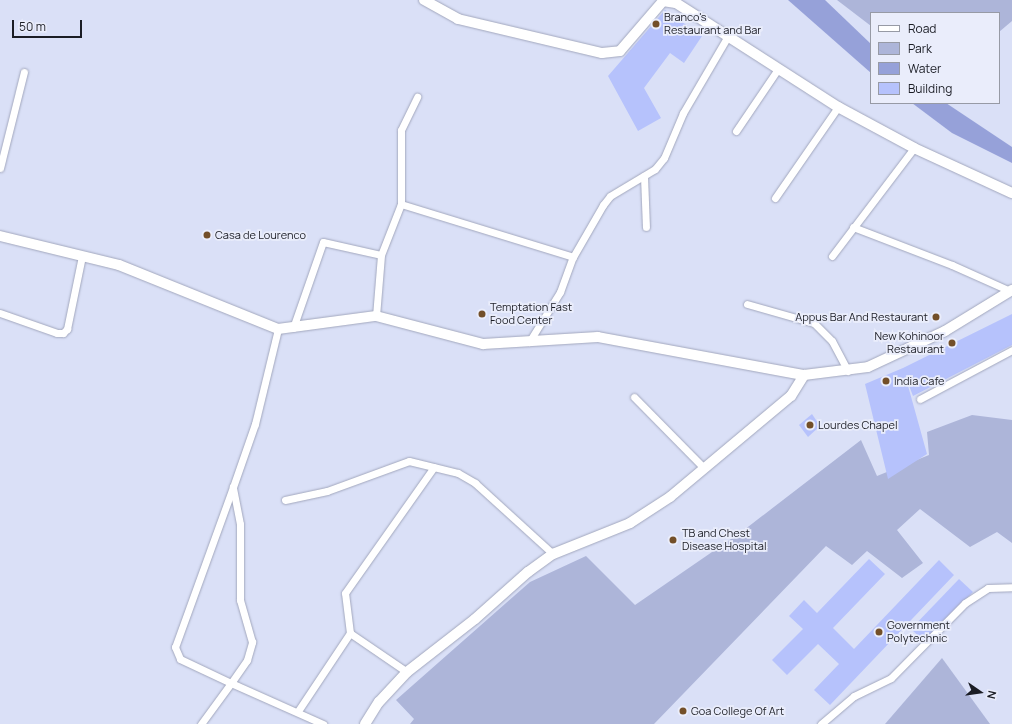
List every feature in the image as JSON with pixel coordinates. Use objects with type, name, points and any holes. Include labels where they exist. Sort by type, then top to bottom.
[{"type":"main road","points":[[424,0],[458,19],[602,52],[620,51],[663,1],[672,1],[838,107],[914,148],[1012,191]]},
{"type":"main road","points":[[0,236],[119,265],[278,329],[376,316],[483,344],[598,337],[804,375],[848,371],[868,367],[945,331],[1011,291]]},
{"type":"main road","points":[[365,724],[379,702],[407,672],[475,618],[528,572],[553,554],[630,523],[670,497],[791,396],[804,375]]},
{"type":"street","points":[[529,342],[560,292],[573,257],[610,196],[644,176],[659,165],[664,158],[683,113],[728,36]]},
{"type":"street","points":[[736,131],[778,69]]},
{"type":"street","points":[[0,168],[24,72]]},
{"type":"street","points":[[376,316],[381,255],[401,204],[401,130],[417,97]]},
{"type":"street","points":[[775,198],[838,107]]},
{"type":"street","points":[[832,256],[914,148]]},
{"type":"street","points":[[644,176],[646,226]]},
{"type":"street","points":[[401,204],[573,257]]},
{"type":"street","points":[[853,227],[952,265],[1011,291]]},
{"type":"street","points":[[293,328],[323,242],[381,255]]},
{"type":"street","points":[[0,314],[57,333],[63,333],[68,329],[82,256]]},
{"type":"street","points":[[747,304],[814,322],[832,341],[848,371]]},
{"type":"street","points":[[278,329],[255,424],[175,647],[180,659],[231,683],[298,711],[322,724]]},
{"type":"street","points":[[920,399],[1012,350]]},
{"type":"street","points":[[634,397],[704,468]]},
{"type":"street","points":[[285,500],[327,491],[409,462],[434,467],[458,473],[475,483],[553,554]]},
{"type":"street","points":[[298,711],[350,633],[345,593],[434,467]]},
{"type":"street","points":[[201,724],[247,660],[252,642],[240,600],[240,524],[233,487]]},
{"type":"street","points":[[821,724],[854,696],[891,678],[965,603],[988,588],[1012,587]]},
{"type":"street","points":[[350,633],[407,672]]},
{"type":"green space","points":[[837,0],[1012,0],[1012,21],[1000,31],[1000,12],[870,12],[870,25]]},
{"type":"green space","points":[[972,415],[1012,420],[1012,543],[997,532],[970,547],[920,509],[897,530],[923,563],[902,578],[867,551],[852,565],[826,546],[654,724],[410,724],[414,719],[396,700],[530,582],[586,556],[635,605],[744,530],[861,440],[877,476],[929,455],[927,432]]},
{"type":"green space","points":[[942,658],[990,724],[885,724]]},
{"type":"water","points":[[788,0],[825,0],[870,43],[870,72]]},
{"type":"water","points":[[913,104],[948,104],[1012,147],[1012,163],[952,133]]},
{"type":"building","points":[[665,10],[702,36],[684,63],[670,53],[644,88],[661,118],[638,131],[608,76]]},
{"type":"building","points":[[1012,314],[1012,345],[913,396],[905,375],[927,454],[888,479],[865,384],[903,368]]},
{"type":"building","name":"Lourdes Chapel","points":[[812,414],[820,426],[808,437],[799,425]]},
{"type":"building","points":[[869,559],[885,574],[833,628],[854,649],[939,560],[954,575],[830,705],[814,690],[839,664],[818,644],[787,675],[772,660],[803,629],[789,616],[804,600],[817,613]]},
{"type":"building","points":[[959,579],[973,592],[925,642],[911,629]]},
{"type":"place","name":"Branco's Restaurant and Bar","points":[[656,24]]},
{"type":"place","name":"Casa de Lourenco","points":[[207,235]]},
{"type":"place","name":"Temptation Fast Food Center","points":[[482,314]]},
{"type":"place","name":"Appus Bar And Restaurant","points":[[936,317]]},
{"type":"place","name":"New Kohinoor Restaurant","points":[[952,343]]},
{"type":"place","name":"India Cafe","points":[[886,381]]},
{"type":"place","name":"Lourdes Chapel","points":[[810,425]]},
{"type":"place","name":"TB and Chest Disease Hospital","points":[[673,540]]},
{"type":"place","name":"Government Polytechnic","points":[[879,632]]},
{"type":"place","name":"Goa College Of Art","points":[[683,711]]}]
